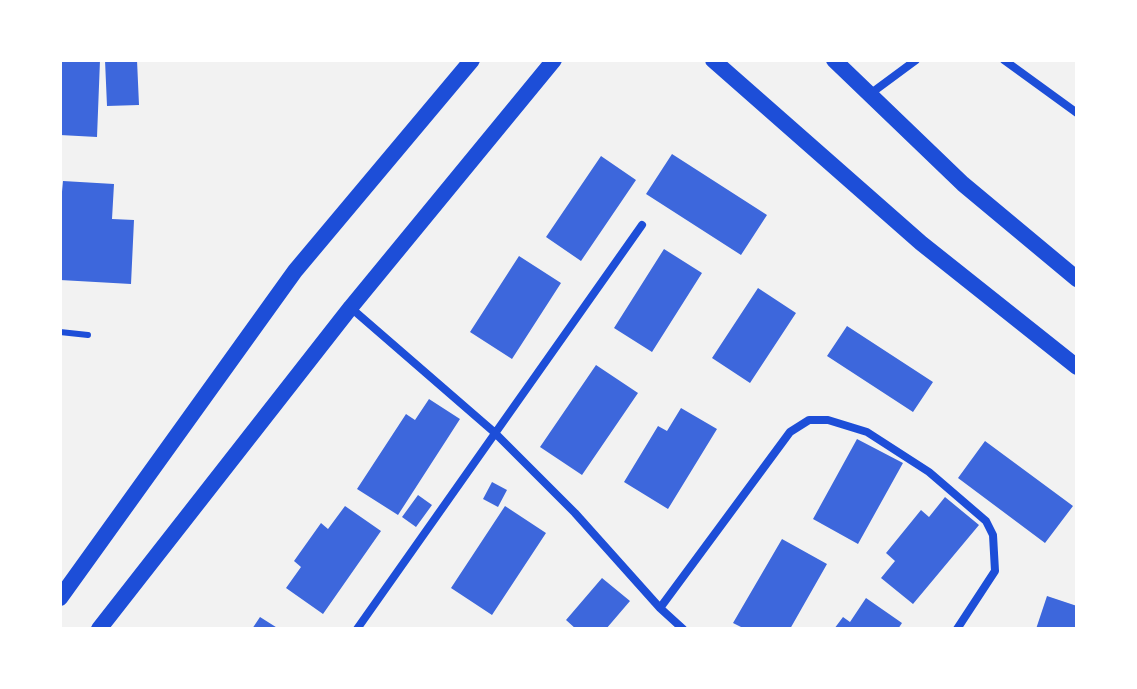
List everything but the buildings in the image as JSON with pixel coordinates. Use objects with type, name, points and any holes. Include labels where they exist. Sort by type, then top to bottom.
[{"type":"main road","points":[[60,598],[295,271],[472,60]]},
{"type":"main road","points":[[99,629],[351,307],[554,60]]},
{"type":"main road","points":[[713,60],[921,243],[1077,367]]},
{"type":"main road","points":[[834,60],[963,184],[1077,279]]},
{"type":"street","points":[[869,94],[916,60]]},
{"type":"street","points":[[1004,60],[1077,113]]},
{"type":"street","points":[[357,629],[642,225]]},
{"type":"street","points":[[351,307],[494,432],[683,629]]},
{"type":"street","points":[[660,608],[790,432],[809,420],[828,420],[867,432],[929,472],[986,521],[993,535],[995,571],[957,629]]},
{"type":"lane","points":[[60,332],[88,335]]}]
